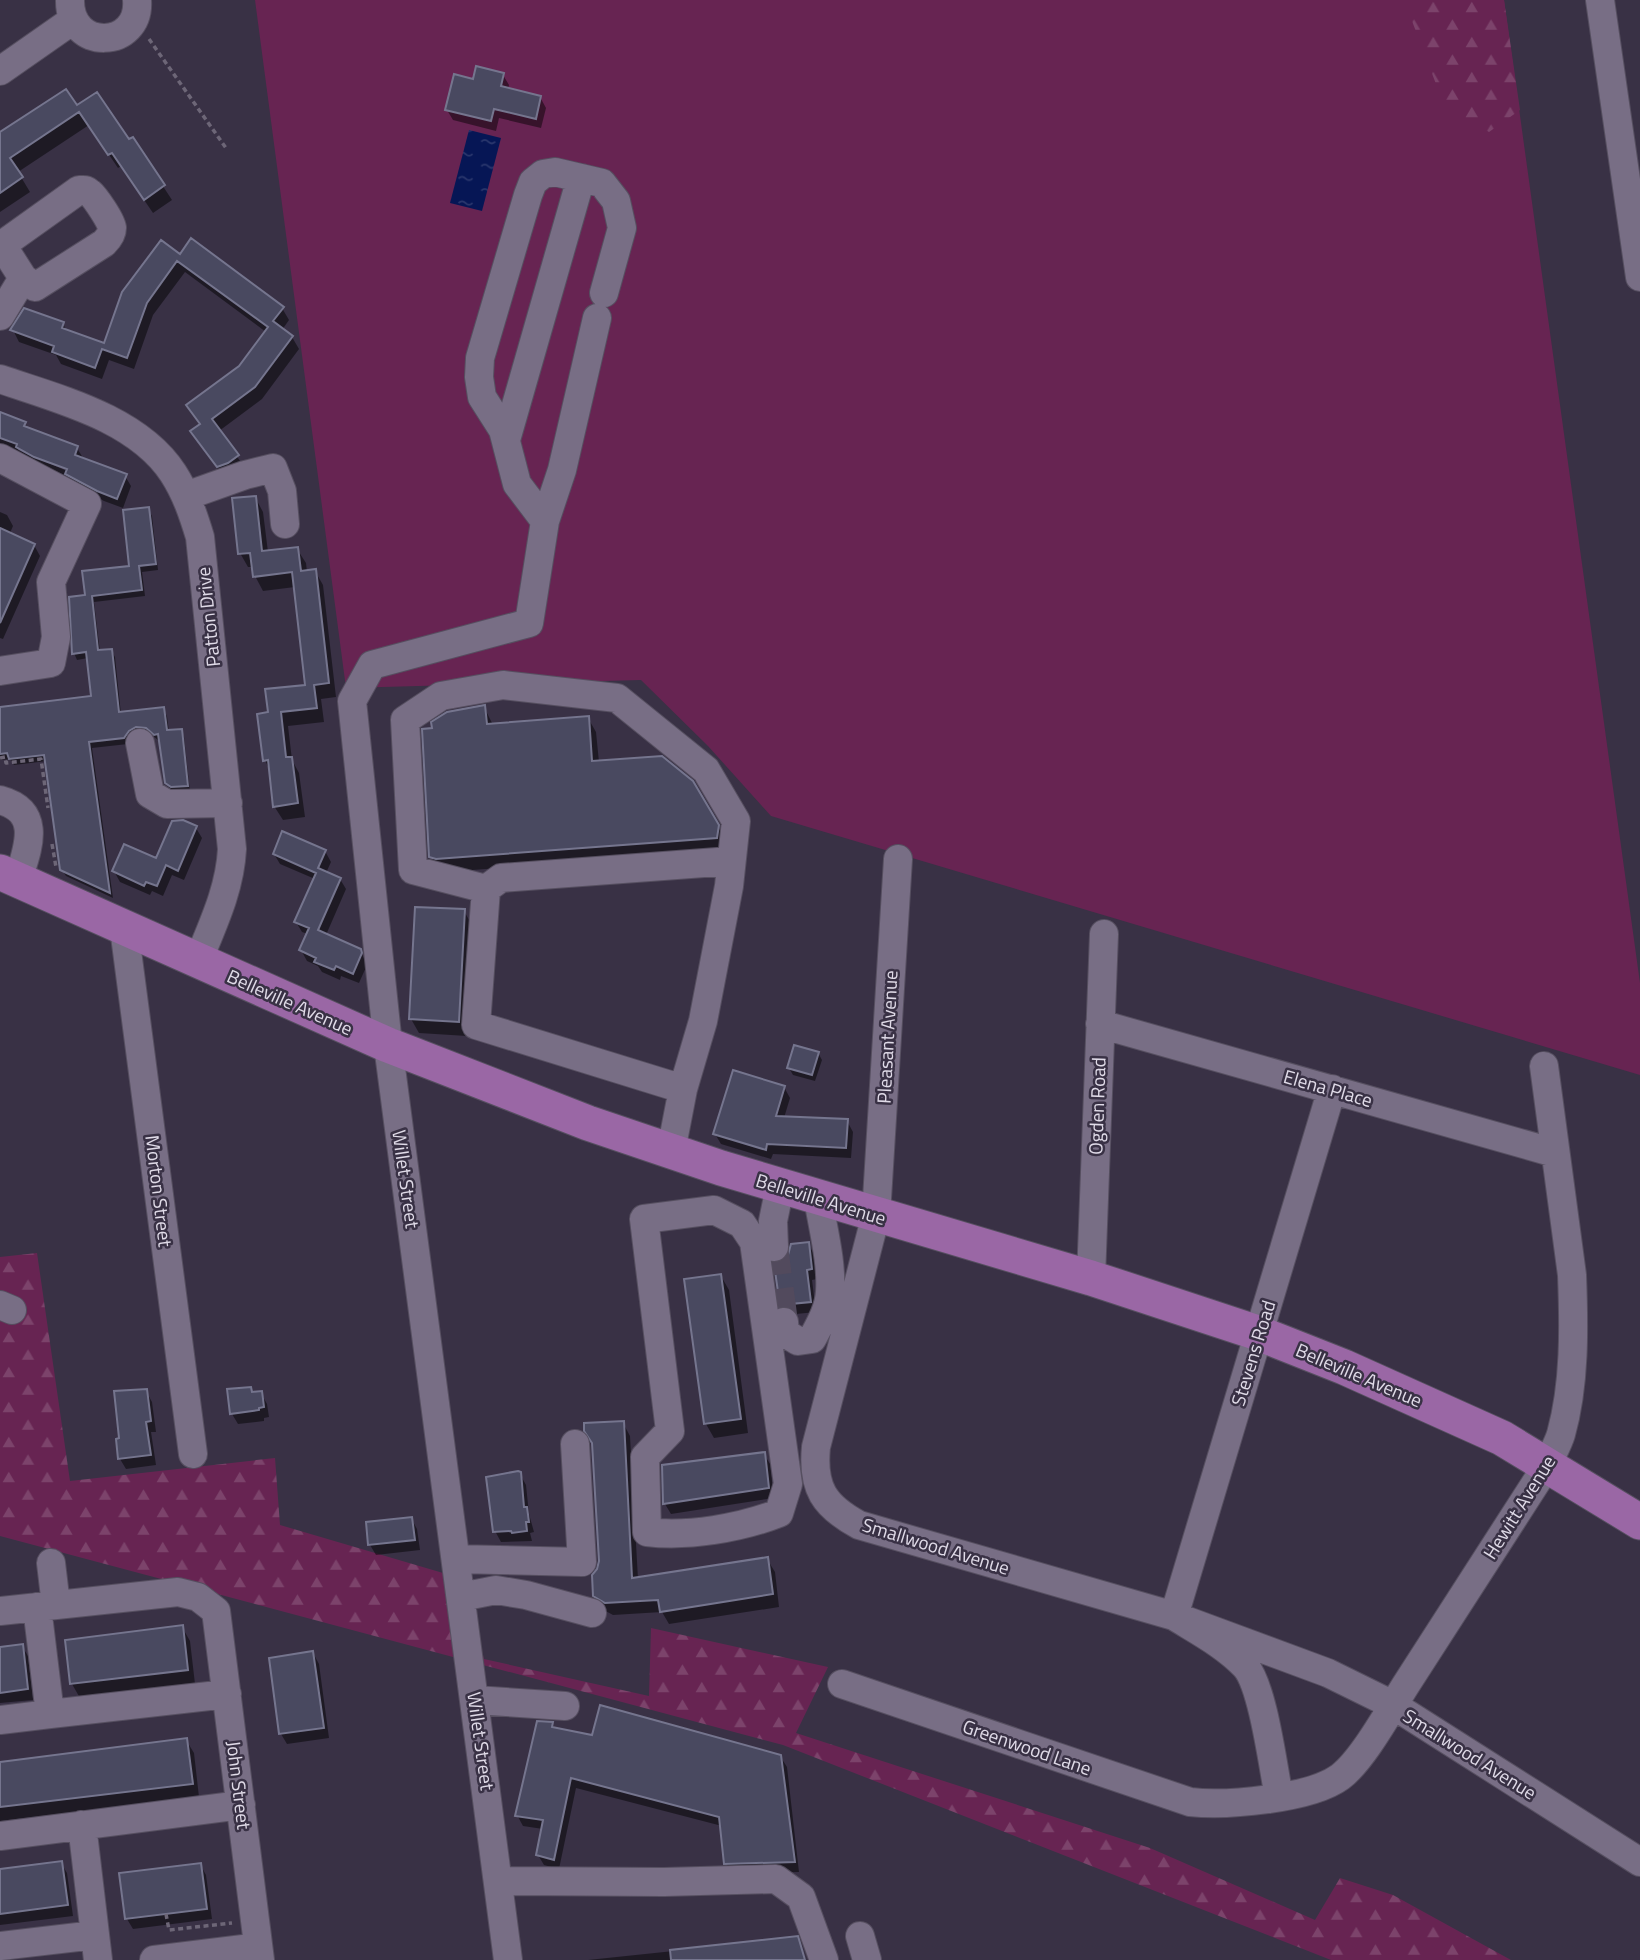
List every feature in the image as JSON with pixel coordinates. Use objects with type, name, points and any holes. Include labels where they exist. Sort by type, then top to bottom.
[{"type":"main road","name":"Belleville Avenue","points":[[9,876],[388,1045],[587,1124],[780,1187],[1091,1278],[1258,1333],[1502,1438],[1640,1522]]},
{"type":"street","points":[[0,71],[72,10],[86,34],[95,38],[114,37],[130,27],[137,11],[137,0]]},
{"type":"street","points":[[1600,0],[1640,278]]},
{"type":"street","points":[[555,172],[602,183],[617,201],[621,215],[620,237],[562,470],[545,521],[517,484],[506,440],[495,415],[482,397],[478,377],[480,358],[533,182],[542,174],[555,172]]},
{"type":"street","points":[[506,440],[581,178]]},
{"type":"street","points":[[0,316],[23,278]]},
{"type":"street","name":"Patton Drive","points":[[0,379],[97,412],[151,449],[172,470],[186,496],[200,537],[232,849],[230,879],[198,961]]},
{"type":"street","points":[[0,458],[86,504],[51,582],[56,637],[51,663],[0,671]]},
{"type":"street","points":[[186,496],[273,468],[282,491],[285,524]]},
{"type":"street","name":"Willet Street","points":[[509,1960],[388,1045],[352,701],[372,665],[529,624],[545,521]]},
{"type":"street","points":[[486,889],[413,870],[405,720],[441,696],[503,685],[617,698],[706,770],[736,821],[703,1021],[683,1089],[671,1151]]},
{"type":"street","points":[[140,743],[150,794],[167,804],[228,803]]},
{"type":"street","points":[[0,800],[11,803],[22,812],[31,837],[9,876]]},
{"type":"street","name":"Pleasant Avenue","points":[[876,1216],[898,859]]},
{"type":"street","points":[[683,1089],[476,1025],[486,889],[501,877],[534,877],[731,861]]},
{"type":"street","name":"Morton Street","points":[[124,928],[193,1454]]},
{"type":"street","name":"Ogden Road","points":[[1091,1278],[1104,934]]},
{"type":"street","name":"Elena Place","points":[[1100,1024],[1555,1153]]},
{"type":"street","name":"Hewitt Avenue","points":[[1214,1805],[1279,1797],[1322,1786],[1346,1772],[1393,1705],[1548,1464],[1560,1437],[1566,1412],[1573,1310],[1572,1275],[1544,1066]]},
{"type":"street","name":"Stevens Road","points":[[1174,1616],[1332,1089]]},
{"type":"street","points":[[714,1210],[721,1168]]},
{"type":"street","points":[[774,1247],[773,1221],[780,1187]]},
{"type":"street","points":[[784,1322],[785,1333],[799,1341],[812,1339],[827,1311],[830,1293],[829,1264],[818,1198]]},
{"type":"street","points":[[714,1210],[742,1224],[754,1242],[788,1484],[779,1514],[750,1524],[664,1534],[647,1532],[645,1457],[670,1431],[644,1219],[714,1210]]},
{"type":"street","name":"Smallwood Avenue","points":[[876,1216],[816,1447],[814,1466],[817,1485],[840,1514],[859,1525],[1174,1616],[1328,1673],[1393,1705],[1640,1862]]},
{"type":"street","points":[[456,1559],[582,1562],[575,1444]]},
{"type":"street","points":[[50,1714],[46,1606],[51,1563]]},
{"type":"street","points":[[461,1597],[496,1590],[526,1595],[592,1613]]},
{"type":"street","name":"John Street","points":[[46,1606],[178,1592],[198,1597],[216,1611],[259,1953]]},
{"type":"street","points":[[1,1604],[46,1606]]},
{"type":"street","name":"Smallwood Avenue","points":[[1174,1616],[1215,1641],[1247,1668],[1263,1710],[1279,1797]]},
{"type":"street","name":"Greenwood Lane","points":[[842,1684],[1190,1802],[1214,1805]]},
{"type":"street","points":[[0,1720],[227,1694]]},
{"type":"street","points":[[475,1700],[565,1706]]},
{"type":"street","points":[[0,1836],[242,1805]]},
{"type":"street","points":[[0,1946],[96,1947],[82,1825]]},
{"type":"street","points":[[499,1881],[664,1882],[776,1879],[801,1897],[824,1960]]},
{"type":"street","points":[[154,1960],[259,1953]]},
{"type":"path","points":[[144,31],[226,148]]},
{"type":"path","points":[[166,1914],[169,1930],[234,1923],[235,1930]]},
{"type":"green space","points":[[255,0],[1504,0],[1640,983],[1640,1075],[771,816],[708,746],[641,680],[346,688]]},
{"type":"green space","points":[[1404,0],[1504,0],[1520,110],[1489,132],[1444,105]]},
{"type":"green space","points":[[37,1253],[70,1481],[275,1458],[280,1525],[460,1578],[484,1659],[649,1696],[651,1628],[828,1667],[796,1733],[1150,1848],[1315,1920],[1340,1878],[1393,1895],[1511,1960],[1331,1960],[783,1745],[0,1536],[0,1257]]},
{"type":"water","points":[[469,130],[501,138],[482,211],[450,203]]},
{"type":"building","points":[[476,66],[504,73],[501,86],[541,96],[536,119],[494,109],[491,121],[445,110],[454,74],[473,79]]},
{"type":"building","points":[[66,89],[77,105],[97,92],[129,139],[133,137],[165,185],[144,200],[112,153],[108,155],[79,112],[10,158],[23,177],[0,193],[0,132]]},
{"type":"building","points":[[191,238],[284,307],[273,321],[293,336],[255,387],[212,419],[239,455],[217,467],[190,431],[200,424],[186,405],[239,366],[268,327],[177,261],[147,303],[127,358],[102,349],[95,368],[52,352],[54,346],[10,330],[24,308],[64,322],[62,328],[104,343],[122,292],[161,240],[180,254]]},
{"type":"building","points":[[0,412],[26,422],[24,426],[78,446],[75,455],[127,474],[117,499],[65,474],[67,469],[34,457],[16,447],[17,444],[0,438]]},
{"type":"building","points":[[256,496],[262,551],[298,547],[301,571],[316,569],[329,683],[314,685],[317,708],[281,712],[286,757],[292,757],[298,803],[273,807],[268,760],[263,761],[257,714],[268,712],[265,689],[305,685],[292,572],[253,577],[250,553],[238,554],[232,498]]},
{"type":"building","points":[[149,507],[156,564],[139,566],[142,590],[92,596],[98,650],[112,649],[119,712],[164,707],[167,730],[182,729],[188,786],[171,787],[165,783],[158,734],[154,735],[146,728],[136,727],[124,738],[89,742],[110,893],[60,870],[44,755],[9,759],[7,753],[0,754],[0,707],[91,696],[86,652],[72,654],[69,597],[85,595],[82,571],[129,566],[123,510]]},
{"type":"building","points":[[0,528],[35,544],[0,623]]},
{"type":"building","points":[[485,705],[487,724],[589,716],[592,761],[662,756],[693,781],[719,825],[717,838],[436,859],[429,857],[422,729],[432,728],[431,722],[447,712]]},
{"type":"building","points":[[183,820],[197,826],[178,871],[166,865],[157,886],[146,882],[144,886],[112,871],[124,844],[156,858],[172,821]]},
{"type":"building","points":[[282,831],[326,850],[318,868],[341,878],[318,930],[361,949],[362,953],[353,974],[336,966],[334,970],[314,962],[316,958],[299,950],[309,928],[294,922],[316,873],[273,854]]},
{"type":"building","points":[[415,907],[465,909],[459,1022],[409,1019]]},
{"type":"building","points":[[794,1045],[819,1052],[812,1075],[787,1068]]},
{"type":"building","points":[[733,1070],[785,1086],[776,1116],[848,1119],[846,1148],[767,1144],[766,1150],[713,1134]]},
{"type":"building","points":[[809,1242],[812,1269],[807,1270],[811,1302],[791,1304],[792,1308],[780,1306],[774,1264],[788,1255],[791,1244]]},
{"type":"building","points":[[721,1274],[741,1419],[704,1424],[684,1279]]},
{"type":"building","points":[[251,1387],[252,1392],[262,1391],[264,1407],[230,1414],[227,1389]]},
{"type":"building","points":[[147,1389],[151,1421],[146,1422],[151,1455],[118,1459],[116,1439],[119,1438],[114,1391]]},
{"type":"building","points":[[624,1421],[632,1578],[768,1557],[773,1594],[660,1612],[658,1600],[605,1603],[593,1596],[592,1575],[599,1561],[592,1443],[584,1431],[584,1423]]},
{"type":"building","points":[[765,1452],[769,1488],[663,1504],[662,1465]]},
{"type":"building","points":[[521,1472],[524,1507],[527,1507],[527,1531],[493,1532],[486,1477]]},
{"type":"building","points":[[412,1517],[415,1540],[368,1545],[366,1522]]},
{"type":"building","points":[[183,1625],[188,1670],[70,1684],[65,1640]]},
{"type":"building","points":[[23,1644],[28,1689],[0,1693],[0,1647]]},
{"type":"building","points":[[313,1651],[324,1728],[279,1734],[269,1658]]},
{"type":"building","points":[[600,1705],[781,1755],[795,1862],[724,1864],[719,1817],[571,1778],[554,1860],[536,1855],[543,1820],[515,1816],[537,1721],[553,1722],[552,1727],[592,1735]]},
{"type":"building","points":[[187,1738],[193,1784],[0,1807],[0,1762]]},
{"type":"building","points":[[62,1861],[68,1905],[0,1914],[0,1869]]},
{"type":"building","points":[[201,1863],[207,1909],[125,1919],[119,1873]]},
{"type":"building","points":[[798,1936],[805,1960],[671,1960],[670,1950]]},
{"type":"tunnel","points":[[774,1247],[784,1322]]}]
